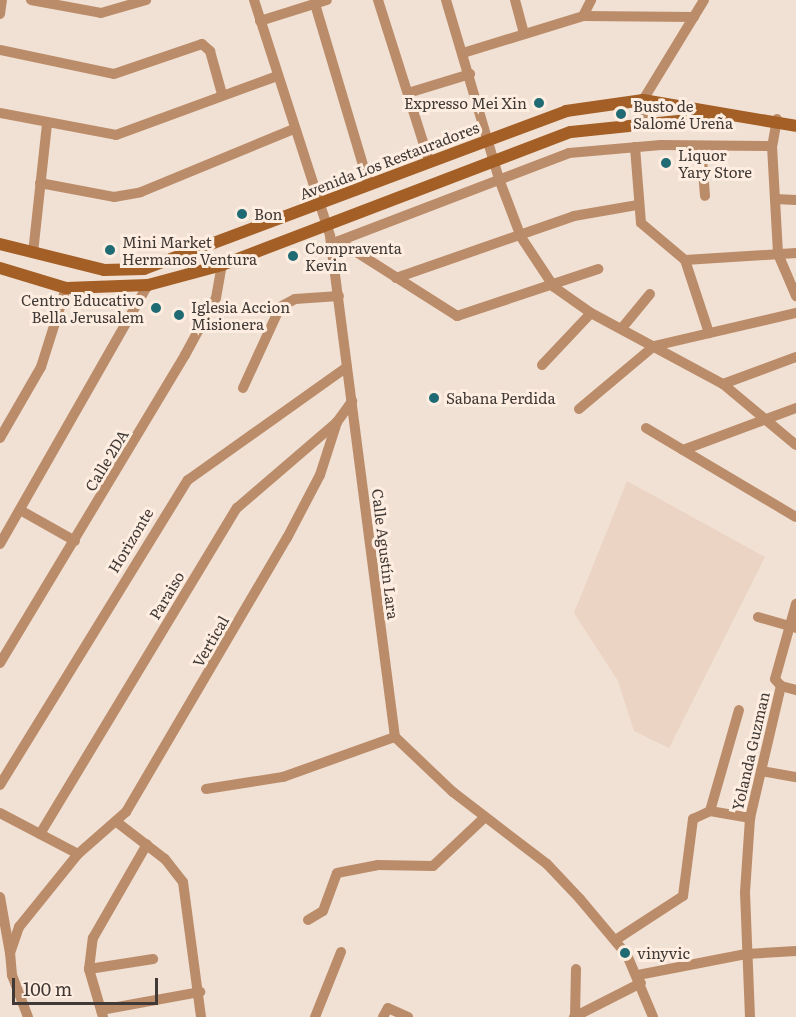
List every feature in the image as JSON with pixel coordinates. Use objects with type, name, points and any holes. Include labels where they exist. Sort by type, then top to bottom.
[{"type":"street","points":[[0,14],[2,0]]},
{"type":"street","points":[[31,0],[101,13],[128,3],[146,0]]},
{"type":"street","name":"Calle Agustín Lara","points":[[254,0],[294,129],[326,224],[335,242],[339,296],[395,737]]},
{"type":"street","points":[[260,21],[327,0]]},
{"type":"street","points":[[378,0],[429,161]]},
{"type":"street","points":[[446,0],[470,74],[499,179],[521,237],[554,287],[591,313],[723,384],[796,445]]},
{"type":"street","points":[[515,0],[524,33]]},
{"type":"street","points":[[583,16],[591,0]]},
{"type":"street","points":[[643,125],[643,100],[704,0]]},
{"type":"street","points":[[315,4],[368,182]]},
{"type":"street","points":[[463,53],[583,16],[694,17]]},
{"type":"street","points":[[0,50],[114,74],[202,44],[210,51],[222,94]]},
{"type":"street","points":[[408,93],[470,74]]},
{"type":"street","points":[[0,113],[47,124],[116,135],[222,94],[277,76]]},
{"type":"street","name":"Avenida Los Restauradores","points":[[0,244],[104,270],[144,269],[319,203],[368,182],[566,111],[643,100],[777,119],[796,126]]},
{"type":"street","points":[[0,268],[66,288],[148,285],[222,265],[571,132],[740,114]]},
{"type":"street","points":[[777,119],[772,146],[778,254],[796,296]]},
{"type":"street","points":[[33,253],[47,124]]},
{"type":"street","points":[[40,183],[114,196],[141,192],[294,129]]},
{"type":"street","points":[[335,242],[553,157],[635,147],[772,146]]},
{"type":"street","points":[[635,147],[638,205],[652,237],[685,260],[709,333]]},
{"type":"street","points":[[701,147],[705,196]]},
{"type":"street","points":[[775,199],[796,200]]},
{"type":"street","points":[[396,278],[521,237],[574,216],[638,205]]},
{"type":"street","points":[[335,242],[456,316],[554,287],[598,269]]},
{"type":"street","points":[[685,260],[796,253]]},
{"type":"street","name":"Calle 2DA","points":[[0,663],[75,541],[216,298],[222,265]]},
{"type":"street","points":[[0,544],[148,285]]},
{"type":"street","points":[[0,438],[41,367],[66,288]]},
{"type":"street","points":[[622,328],[650,294]]},
{"type":"street","points":[[243,388],[280,307],[295,299],[339,296]]},
{"type":"street","points":[[542,365],[591,313]]},
{"type":"street","points":[[579,409],[654,346],[796,313]]},
{"type":"street","points":[[723,384],[796,357]]},
{"type":"street","name":"Horizonte","points":[[0,785],[188,480],[348,367]]},
{"type":"street","name":"Paraiso","points":[[40,834],[237,508],[337,422],[352,401]]},
{"type":"street","points":[[683,450],[796,408]]},
{"type":"street","name":"Vertical","points":[[10,953],[26,914],[78,854],[118,823],[287,538],[320,475],[337,422]]},
{"type":"street","points":[[646,428],[796,517]]},
{"type":"street","points":[[20,510],[75,541]]},
{"type":"street","name":"Yolanda Guzman","points":[[750,1017],[746,954],[750,818],[781,686],[775,679],[792,628],[796,604]]},
{"type":"street","points":[[758,617],[792,628]]},
{"type":"street","points":[[781,686],[796,690]]},
{"type":"street","points":[[710,811],[739,710]]},
{"type":"street","points":[[206,789],[283,777],[395,737],[484,818],[547,864],[617,939],[639,979],[653,1017]]},
{"type":"street","points":[[761,771],[796,777]]},
{"type":"street","points":[[617,939],[683,896],[693,819],[710,811],[750,818]]},
{"type":"street","points":[[0,813],[78,854]]},
{"type":"street","points":[[308,920],[323,911],[337,873],[378,865],[433,866],[484,818]]},
{"type":"street","points":[[118,823],[147,844],[183,882],[200,992],[201,1017]]},
{"type":"street","points":[[147,844],[93,938],[89,969],[102,1014],[200,992]]},
{"type":"street","points":[[0,897],[12,975],[28,1017]]},
{"type":"street","points":[[575,1017],[639,979],[746,954],[796,951]]},
{"type":"street","points":[[315,1017],[341,952]]},
{"type":"street","points":[[89,969],[153,959]]},
{"type":"street","points":[[575,1017],[576,969]]},
{"type":"street","points":[[382,1017],[388,1008],[408,1017]]},
{"type":"shaded area","points":[[627,481],[765,557],[669,748],[634,731],[618,681],[574,613]]},
{"type":"place","name":"Expresso Mei Xin","points":[[539,103]]},
{"type":"place","name":"Busto de Salomé Ureña","points":[[621,114]]},
{"type":"place","name":"Liquor Yary Store","points":[[666,163]]},
{"type":"place","name":"Bon","points":[[242,214]]},
{"type":"place","name":"Mini Market Hermanos Ventura","points":[[110,250]]},
{"type":"place","name":"Compraventa Kevin","points":[[293,256]]},
{"type":"place","name":"Centro Educativo Bella Jerusalem","points":[[156,308]]},
{"type":"place","name":"Iglesia Accion Misionera","points":[[179,315]]},
{"type":"place","name":"Sabana Perdida","points":[[434,398]]},
{"type":"place","name":"vinyvic","points":[[625,953]]}]
